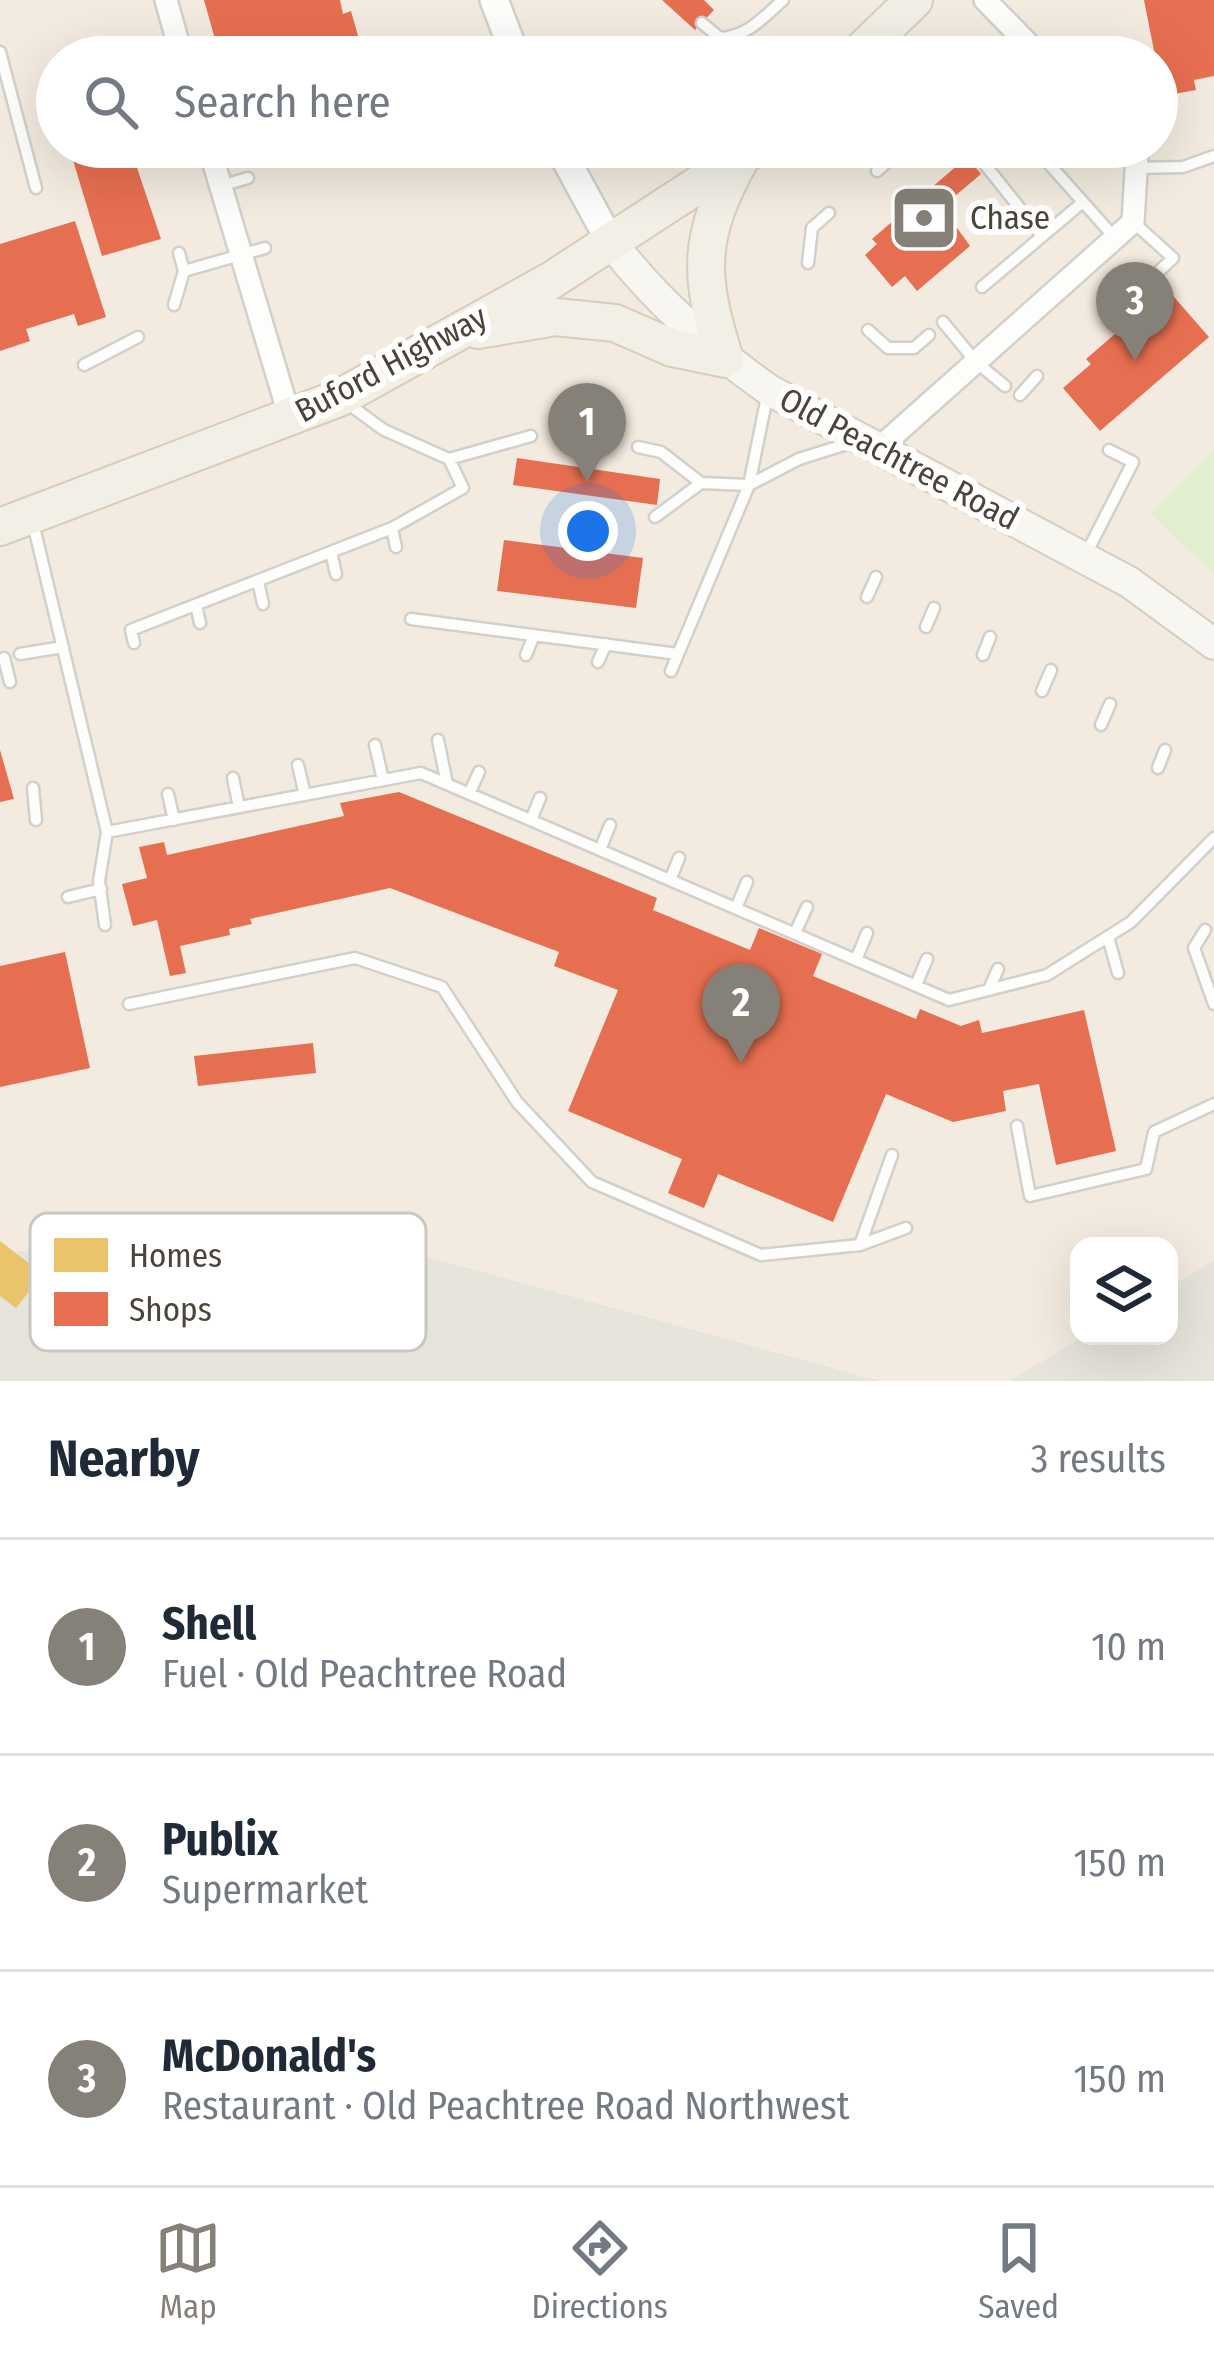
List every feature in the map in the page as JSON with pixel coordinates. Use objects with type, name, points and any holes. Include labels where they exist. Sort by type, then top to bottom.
[{"type":"main road","points":[[877,36],[914,0]]},
{"type":"main road","name":"Buford Highway","points":[[16,521],[339,398],[551,280],[724,168]]},
{"type":"main road","points":[[452,335],[556,317],[615,323],[672,348],[724,358],[707,302],[703,261],[727,184],[738,168]]},
{"type":"main road","name":"Old Peachtree Road","points":[[610,241],[665,306],[769,390],[1129,582],[1214,644]]},
{"type":"street","points":[[494,0],[508,36]]},
{"type":"street","points":[[986,0],[1021,36]]},
{"type":"street","points":[[215,168],[290,418]]},
{"type":"street","points":[[570,168],[610,241]]},
{"type":"street","points":[[869,445],[976,362],[1133,222],[1132,168]]},
{"type":"lane","points":[[737,36],[781,1]]},
{"type":"lane","points":[[702,22],[718,36]]},
{"type":"lane","points":[[0,52],[4,82],[36,188]]},
{"type":"lane","points":[[1178,166],[1214,156]]},
{"type":"lane","points":[[877,171],[880,168]]},
{"type":"lane","points":[[988,168],[1042,236]]},
{"type":"lane","points":[[1053,168],[1115,238]]},
{"type":"lane","points":[[220,186],[248,178]]},
{"type":"lane","points":[[982,287],[1083,202]]},
{"type":"lane","points":[[808,263],[812,228],[829,213]]},
{"type":"lane","points":[[1133,222],[1173,258],[1156,274]]},
{"type":"lane","points":[[184,272],[265,248]]},
{"type":"lane","points":[[174,305],[184,272],[179,253]]},
{"type":"lane","points":[[943,322],[976,362],[1005,386]]},
{"type":"lane","points":[[868,331],[888,348],[914,348],[929,335]]},
{"type":"lane","points":[[84,365],[138,338]]},
{"type":"lane","points":[[1020,395],[1037,376]]},
{"type":"lane","points":[[671,671],[749,485],[769,390]]},
{"type":"lane","points":[[339,398],[384,430],[449,458],[531,436]]},
{"type":"lane","points":[[638,447],[661,452],[701,483],[749,485],[799,459],[869,445]]},
{"type":"lane","points":[[1084,557],[1133,463],[1109,450]]},
{"type":"lane","points":[[134,643],[131,630],[392,528],[463,488],[449,458]]},
{"type":"lane","points":[[655,517],[701,483]]},
{"type":"lane","points":[[16,521],[63,647],[106,832],[101,890],[105,925]]},
{"type":"lane","points":[[392,528],[396,547]]},
{"type":"lane","points":[[331,552],[336,574]]},
{"type":"lane","points":[[867,597],[876,577]]},
{"type":"lane","points":[[258,580],[263,604]]},
{"type":"lane","points":[[196,604],[200,623]]},
{"type":"lane","points":[[926,627],[934,608]]},
{"type":"lane","points":[[411,619],[679,654]]},
{"type":"lane","points":[[526,655],[534,635]]},
{"type":"lane","points":[[983,655],[990,638]]},
{"type":"lane","points":[[598,662],[606,644]]},
{"type":"lane","points":[[20,654],[63,647]]},
{"type":"lane","points":[[4,658],[10,682]]},
{"type":"lane","points":[[1042,691],[1052,670]]},
{"type":"lane","points":[[1101,725],[1110,704]]},
{"type":"lane","points":[[438,740],[447,784]]},
{"type":"lane","points":[[375,745],[383,780]]},
{"type":"lane","points":[[1158,769],[1166,750]]},
{"type":"lane","points":[[298,765],[305,795]]},
{"type":"lane","points":[[470,794],[479,772]]},
{"type":"lane","points":[[106,832],[421,773],[949,1000],[1047,975],[1131,922],[1214,838]]},
{"type":"lane","points":[[232,778],[239,808]]},
{"type":"lane","points":[[33,788],[36,820]]},
{"type":"lane","points":[[168,794],[174,820]]},
{"type":"lane","points":[[530,820],[540,797]]},
{"type":"lane","points":[[600,850],[610,825]]},
{"type":"lane","points":[[670,880],[679,858]]},
{"type":"lane","points":[[736,908],[747,882]]},
{"type":"lane","points":[[68,897],[101,890]]},
{"type":"lane","points":[[795,933],[807,907]]},
{"type":"lane","points":[[1205,930],[1194,948],[1214,1004]]},
{"type":"lane","points":[[856,960],[867,934]]},
{"type":"lane","points":[[1108,937],[1118,974]]},
{"type":"lane","points":[[1073,959],[1082,938]]},
{"type":"lane","points":[[129,1004],[355,958],[442,987],[517,1102],[592,1182],[761,1255],[860,1245],[906,1228]]},
{"type":"lane","points":[[916,985],[926,959]]},
{"type":"lane","points":[[989,989],[998,969]]},
{"type":"lane","points":[[1017,1126],[1030,1196],[1146,1169],[1154,1132],[1214,1104]]},
{"type":"lane","points":[[860,1245],[892,1155]]},
{"type":"shaded area","points":[[0,0],[1214,0],[1214,450],[1151,514],[1214,574],[1214,1260],[1178,1282],[1178,1237],[1070,1237],[1070,1345],[1008,1381],[881,1381],[426,1256],[426,1213],[30,1213],[30,1250],[0,1253]]},
{"type":"shaded area","points":[[30,1250],[30,1351],[426,1351],[426,1256],[881,1381],[0,1381],[0,1253]]},
{"type":"shaded area","points":[[1214,1260],[1214,1381],[1008,1381],[1070,1345],[1178,1345],[1178,1282]]},
{"type":"green space","points":[[1214,450],[1214,574],[1151,514]]},
{"type":"building: Homes","points":[[0,1241],[30,1264],[30,1290],[16,1308],[0,1296]]},
{"type":"building: Shops","points":[[204,0],[340,0],[343,14],[351,11],[358,36],[214,36]]},
{"type":"building: Shops","points":[[662,0],[704,0],[714,10],[695,30]]},
{"type":"building: Shops","points":[[1144,0],[1214,0],[1214,76],[1194,80],[1196,90],[1178,93],[1178,36],[1151,36]]},
{"type":"building: Shops","points":[[75,168],[137,168],[161,239],[102,256]]},
{"type":"building: Shops","name":"Chase","points":[[954,168],[976,168],[981,174],[942,207],[970,246],[917,291],[905,276],[892,287],[865,255],[877,244],[872,239]]},
{"type":"building: Shops","points":[[75,221],[106,317],[78,326],[74,314],[26,329],[30,341],[0,351],[0,244]]},
{"type":"building: Shops","points":[[1167,289],[1209,337],[1100,431],[1063,388],[1091,364],[1086,359]]},
{"type":"building: Shops","points":[[517,458],[660,479],[657,505],[513,485]]},
{"type":"building: Shops","points":[[504,540],[643,558],[636,608],[497,591]]},
{"type":"building: Shops","points":[[0,750],[14,799],[0,802]]},
{"type":"building: Shops","points":[[399,792],[657,898],[653,910],[750,950],[759,928],[822,954],[813,976],[916,1019],[920,1009],[961,1026],[979,1020],[982,1033],[1084,1010],[1116,1151],[1056,1165],[1039,1084],[1003,1091],[1006,1111],[953,1122],[886,1094],[833,1222],[718,1174],[704,1208],[668,1193],[682,1159],[568,1111],[618,990],[554,966],[559,952],[390,888],[250,919],[252,924],[229,929],[230,935],[180,946],[186,973],[170,976],[157,920],[133,926],[122,884],[147,878],[139,847],[164,842],[167,855],[344,816],[340,803]]},
{"type":"building: Shops","points":[[65,952],[90,1068],[0,1087],[0,966]]},
{"type":"building: Shops","points":[[313,1043],[316,1073],[198,1086],[194,1056]]},
{"type":"place","name":"Chase","points":[[924,218]]},
{"type":"place","name":"McDonald's","points":[[1135,361]]},
{"type":"place","name":"Shell","points":[[587,482]]},
{"type":"place","name":"Publix","points":[[741,1063]]}]
